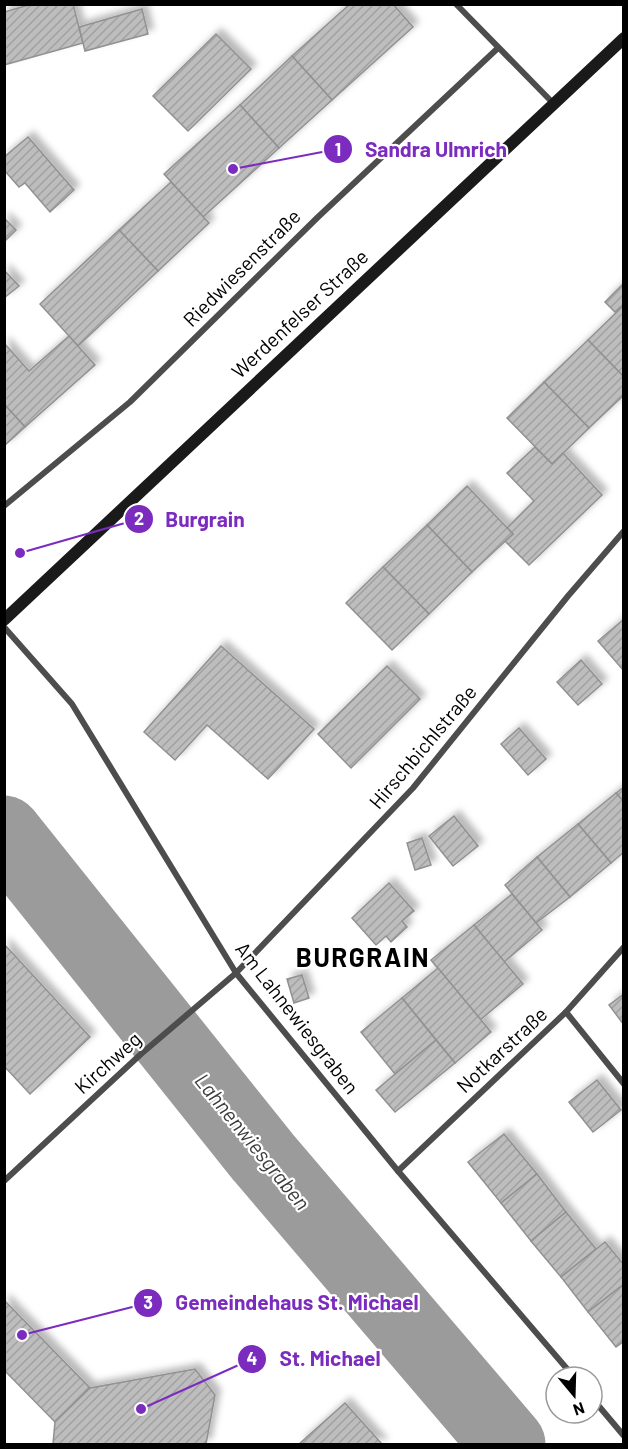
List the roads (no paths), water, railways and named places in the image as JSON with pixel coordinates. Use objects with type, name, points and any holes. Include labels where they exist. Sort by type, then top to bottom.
[{"type":"street","points":[[456,4],[552,102]]},
{"type":"street","name":"Werdenfelser Straße","points":[[4,620],[552,102],[624,38]]},
{"type":"street","name":"Riedwiesenstraße","points":[[4,506],[130,402],[318,217],[498,48]]},
{"type":"street","name":"Hirschbichlstraße","points":[[236,974],[413,788],[568,596],[624,531]]},
{"type":"street","name":"Am Lahnewiesgraben","points":[[4,627],[72,704],[236,974],[398,1171],[564,1365]]},
{"type":"street","name":"Notkarstraße","points":[[398,1171],[566,1012],[624,947]]},
{"type":"street","name":"Kirchweg","points":[[4,1181],[141,1054],[236,974]]},
{"type":"street","points":[[566,1012],[624,1084]]},
{"type":"street","points":[[604,1412],[624,1436]]},
{"type":"waterway","name":"Lahnenwiesgraben","points":[[4,833],[263,1157],[508,1444]]},
{"type":"place","name":"Sandra Ulmrich","points":[[233,169]]},
{"type":"place","name":"Burgrain","points":[[20,553]]},
{"type":"place","name":"Gemeindehaus St. Michael","points":[[22,1335]]},
{"type":"place","name":"St. Michael","points":[[141,1409]]},
{"type":"district","name":"BURGRAIN","points":[[363,958]]}]
